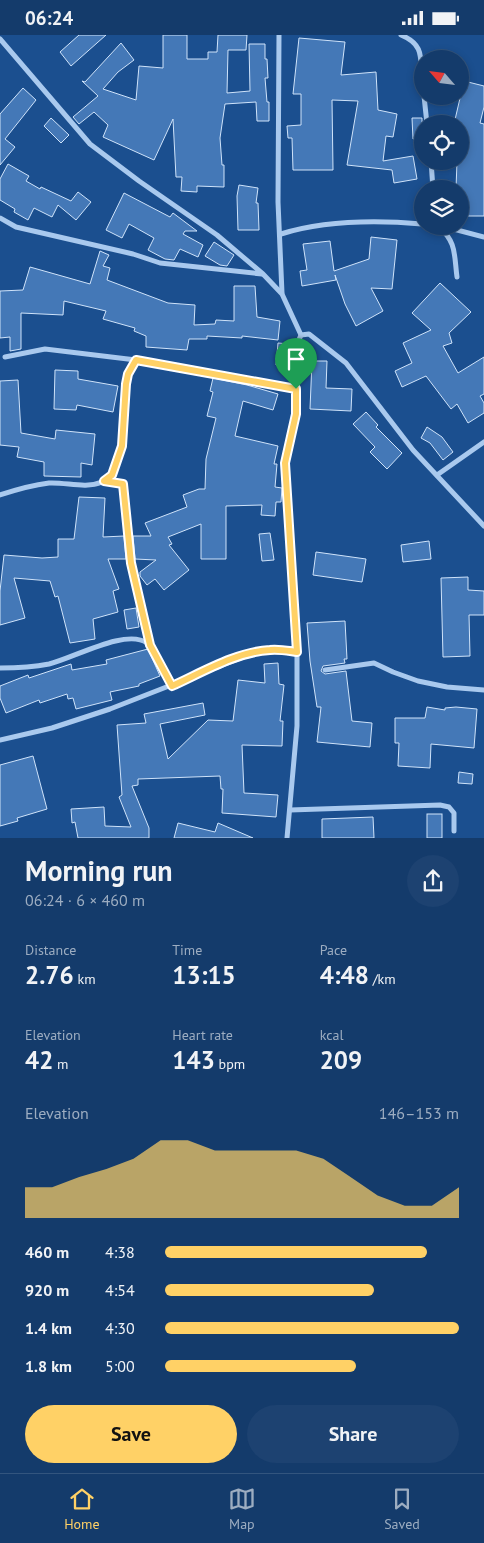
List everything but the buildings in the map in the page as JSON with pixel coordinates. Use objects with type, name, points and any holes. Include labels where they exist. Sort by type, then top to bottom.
[{"type":"street","points":[[278,35],[278,203],[281,234],[282,294]]},
{"type":"street","points":[[400,35],[417,45],[419,50]]},
{"type":"street","points":[[0,39],[90,144],[139,181],[217,235],[263,274],[282,294],[301,335],[298,342],[296,414],[285,463],[297,652],[297,727],[288,838]]},
{"type":"street","points":[[0,218],[16,227],[125,251],[160,263],[263,274]]},
{"type":"street","points":[[281,234],[304,227],[344,223],[414,223]]},
{"type":"street","points":[[469,233],[484,237]]},
{"type":"street","points":[[449,235],[453,245],[457,277]]},
{"type":"street","points":[[301,335],[309,334],[346,363],[413,450],[484,527]]},
{"type":"street","points":[[5,357],[45,349],[136,360],[296,389]]},
{"type":"street","points":[[0,495],[49,483],[91,485],[104,481],[112,475],[122,446],[128,374],[136,360]]},
{"type":"street","points":[[437,475],[484,442]]},
{"type":"street","points":[[104,481],[123,484],[131,563],[150,645],[172,686]]},
{"type":"street","points":[[0,668],[50,664],[86,651],[132,638],[142,639],[150,645]]},
{"type":"street","points":[[0,740],[52,728],[110,709],[252,653],[270,650],[297,652]]},
{"type":"street","points":[[325,670],[374,663],[393,673],[418,681],[447,687],[484,690]]},
{"type":"street","points":[[290,811],[440,805],[448,807],[454,813],[454,831]]},
{"type":"route","points":[[136,360],[296,389],[296,414],[285,463],[297,652],[270,650],[252,653],[226,662],[172,686],[150,645],[131,563],[123,484],[104,481],[112,475],[122,446],[128,374],[136,360]]}]
